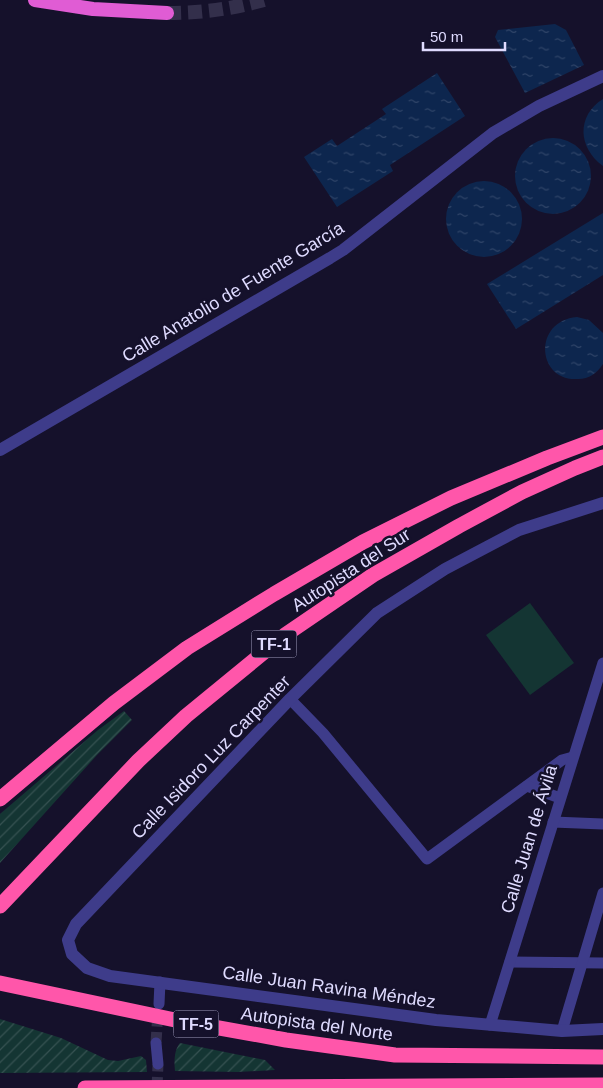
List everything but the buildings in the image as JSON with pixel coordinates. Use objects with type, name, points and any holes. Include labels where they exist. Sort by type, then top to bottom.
[{"type":"highway","points":[[35,0],[93,9],[167,13]]},
{"type":"highway","name":"Autopista del Sur","points":[[0,798],[114,703],[187,648],[274,594],[363,542],[450,498],[603,437]]},
{"type":"highway","name":"Autopista del Sur","points":[[0,906],[138,761],[186,716],[285,635],[374,574],[459,526],[531,488],[603,457]]},
{"type":"highway","name":"Autopista del Norte","points":[[0,983],[175,1020],[286,1040],[394,1055],[603,1057]]},
{"type":"highway","points":[[85,1088],[603,1085]]},
{"type":"street","name":"Calle Anatolio de Fuente García","points":[[0,450],[336,254],[493,133],[539,106],[603,76]]},
{"type":"street","name":"Calle Isidoro Luz Carpenter","points":[[68,940],[76,924],[290,698],[377,614],[445,569],[519,530],[603,503]]},
{"type":"street","name":"Calle Juan de Ávila","points":[[490,1025],[572,757],[600,680],[603,663]]},
{"type":"street","points":[[290,698],[323,733],[427,859],[562,760],[572,757]]},
{"type":"street","points":[[527,786],[560,798]]},
{"type":"street","points":[[552,822],[603,824]]},
{"type":"street","points":[[562,1030],[603,893]]},
{"type":"street","name":"Calle Juan Ravina Méndez","points":[[68,940],[72,954],[87,968],[110,976],[490,1025],[562,1030],[603,1030]]},
{"type":"street","points":[[510,962],[603,963]]},
{"type":"street","points":[[159,1004],[160,982]]},
{"type":"street","points":[[156,1043],[158,1064]]},
{"type":"green space","points":[[530,603],[574,663],[530,695],[486,635]]},
{"type":"green space","points":[[124,711],[132,720],[97,755],[0,863],[0,814],[98,730]]},
{"type":"green space","points":[[0,1019],[61,1038],[108,1060],[118,1061],[141,1056],[146,1060],[147,1072],[0,1073]]},
{"type":"green space","points":[[180,1043],[265,1060],[275,1070],[238,1072],[175,1071],[176,1053]]},
{"type":"water","points":[[555,24],[566,30],[584,65],[525,93],[495,37],[498,30]]},
{"type":"water","points":[[437,73],[465,116],[390,165],[393,171],[337,207],[304,157],[332,139],[337,146],[386,114],[382,109]]},
{"type":"water","points":[[603,99],[603,166],[589,150],[584,132],[588,114]]},
{"type":"water","points":[[561,138],[574,144],[585,155],[591,168],[589,191],[574,208],[561,214],[545,214],[532,208],[517,191],[515,168],[521,155],[538,140]]},
{"type":"water","points":[[492,181],[505,187],[516,198],[522,211],[520,234],[505,251],[492,257],[476,257],[463,251],[448,234],[446,211],[452,198],[469,183]]},
{"type":"water","points":[[603,213],[603,275],[516,329],[487,284]]},
{"type":"water","points":[[577,317],[589,320],[603,333],[603,364],[592,375],[578,379],[564,377],[554,371],[548,362],[545,351],[547,339],[552,329],[562,321]]},
{"type":"tunnel","points":[[167,13],[216,10],[264,0]]},
{"type":"tunnel","points":[[156,1043],[158,1011]]},
{"type":"tunnel","points":[[157,1088],[158,1064]]}]
